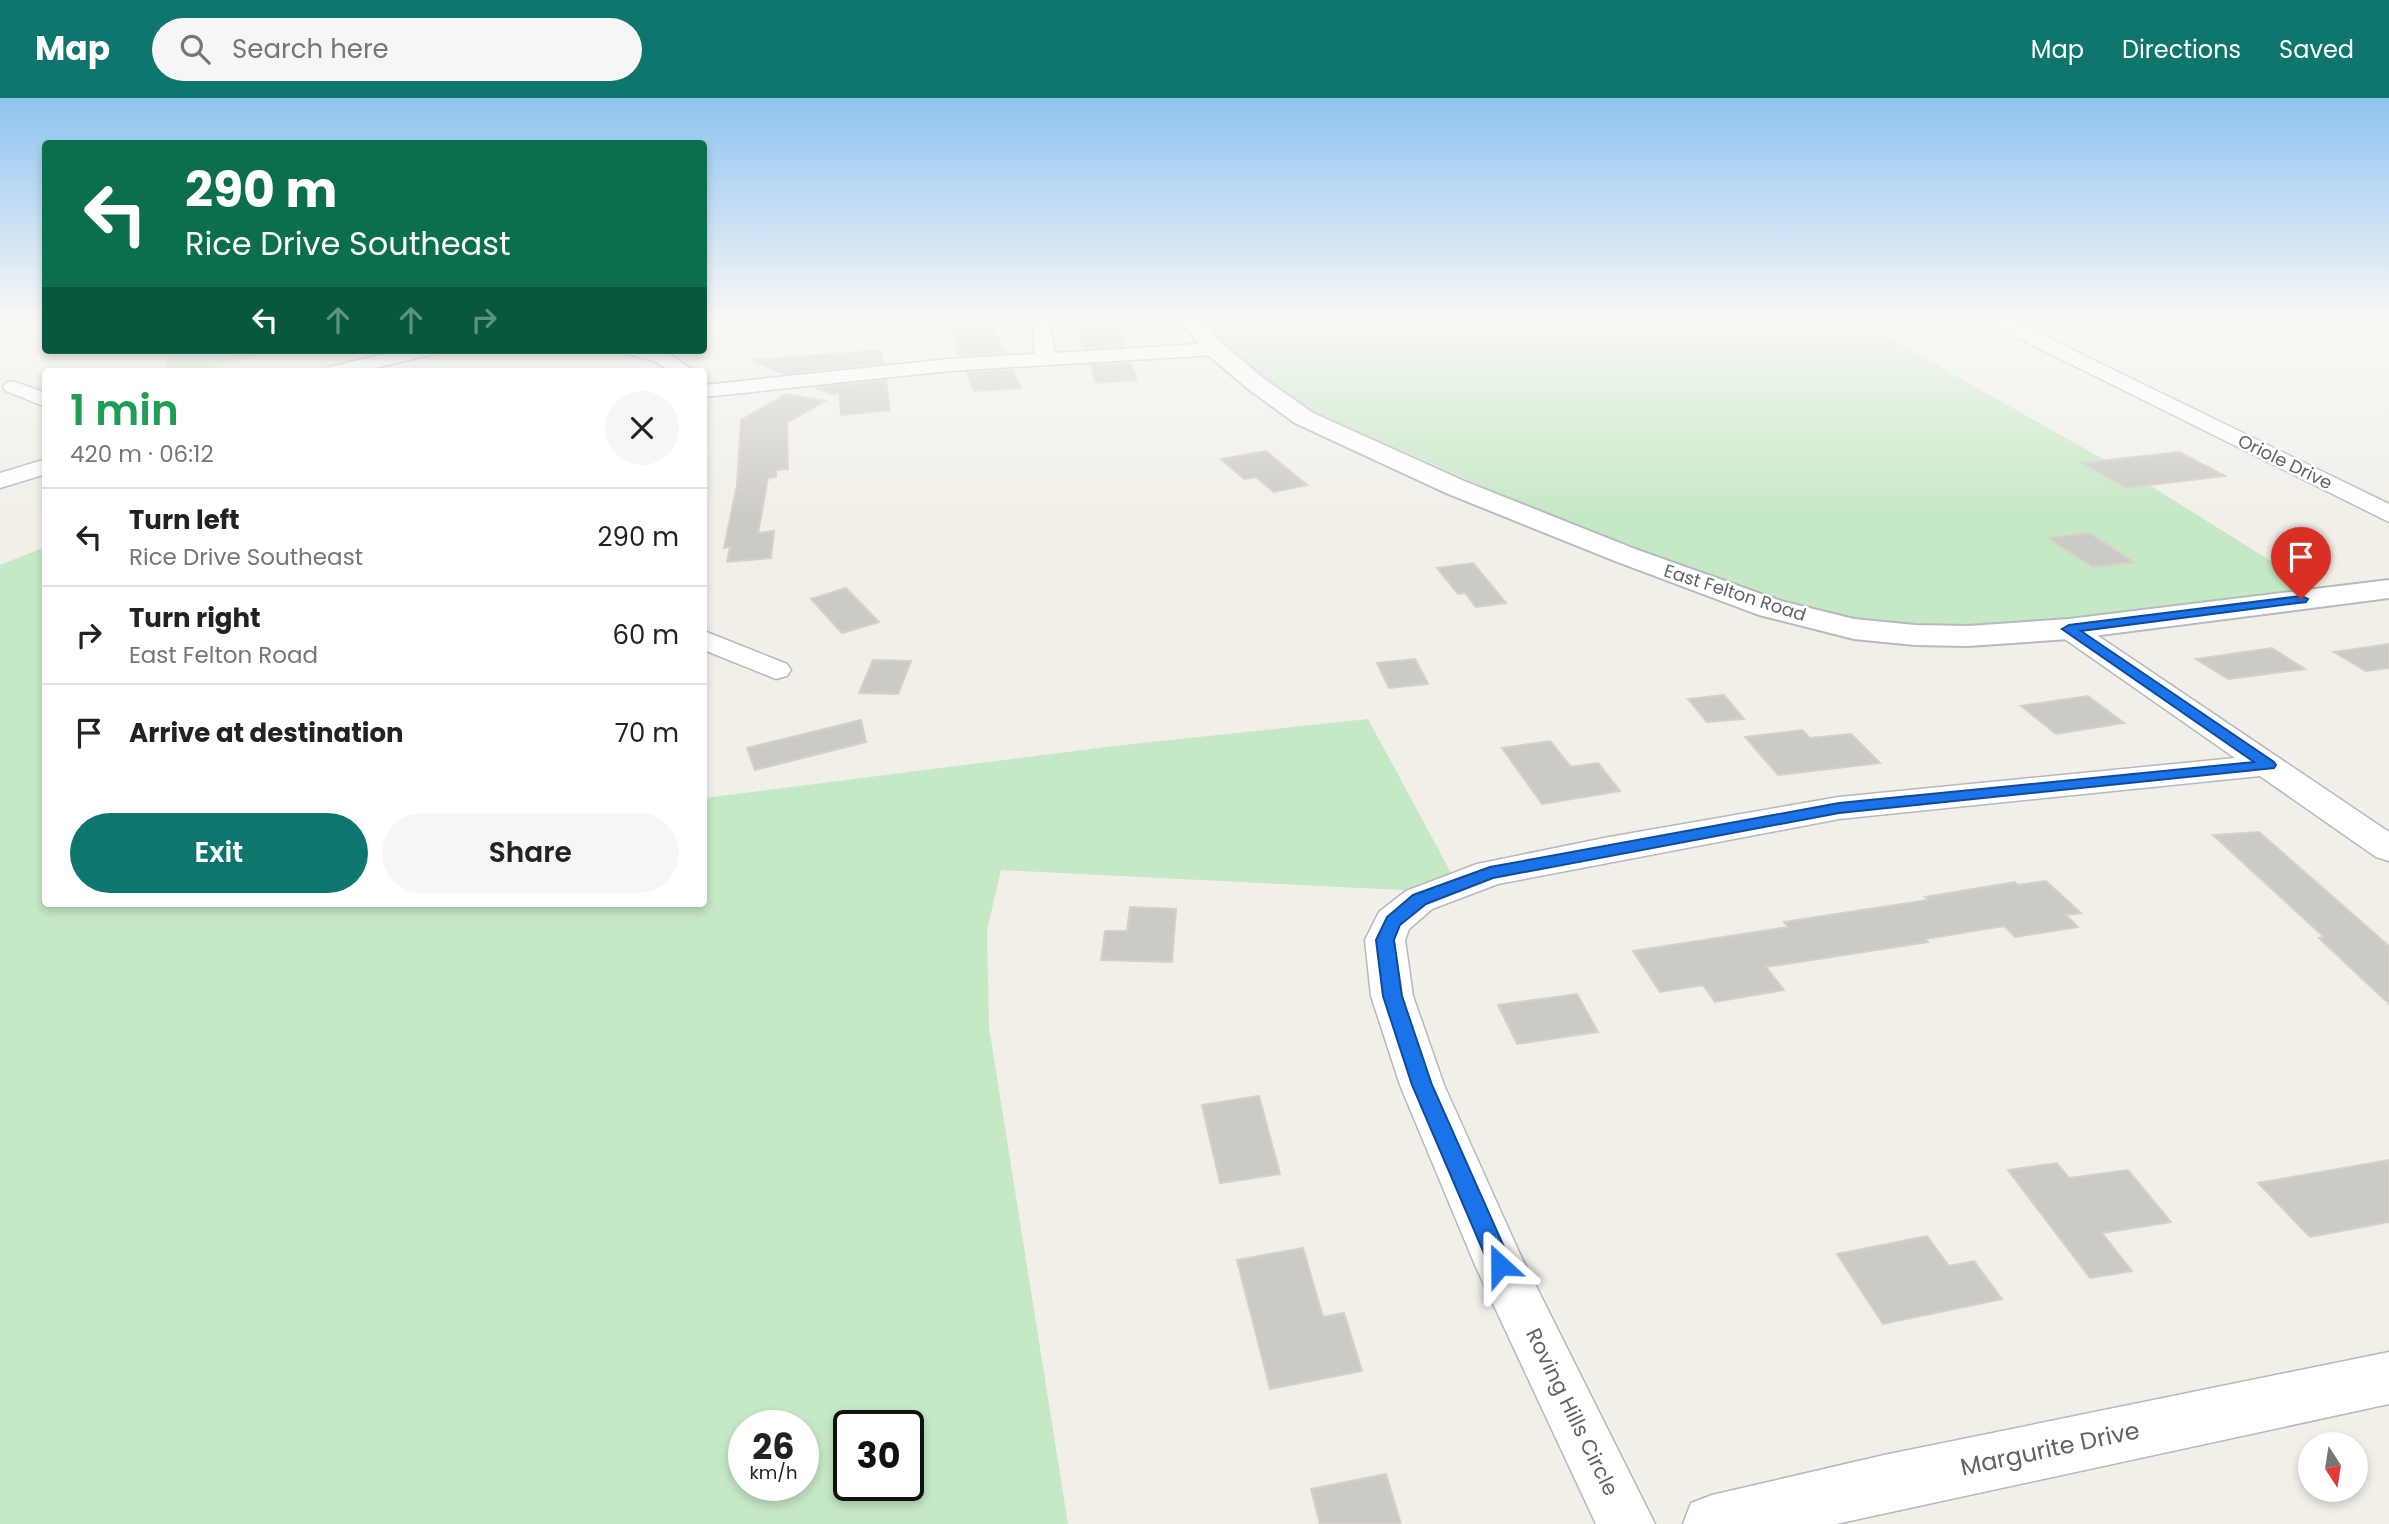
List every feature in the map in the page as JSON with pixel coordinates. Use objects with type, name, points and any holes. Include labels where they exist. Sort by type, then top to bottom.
[{"type":"street","points":[[707,391],[771,385]]},
{"type":"street","name":"East Felton Road","points":[[1257,385],[1304,418],[1455,487],[1625,555],[1770,608],[1854,629],[1915,635],[1968,636],[2069,629],[2389,589]]},
{"type":"street","name":"Oriole Drive","points":[[2127,385],[2389,514]]},
{"type":"street","points":[[13,387],[42,399]]},
{"type":"street","points":[[0,481],[42,467]]},
{"type":"street","points":[[2069,629],[2389,849]]},
{"type":"street","points":[[707,641],[776,670]]},
{"type":"street","name":"Roving Hills Circle","points":[[1626,1524],[1500,1265],[1422,1085],[1392,996],[1385,940],[1393,922],[1419,900],[1490,873],[1622,846],[1839,808],[2269,765]]},
{"type":"street","name":"Margurite Drive","points":[[1712,1524],[1897,1481],[2389,1378]]},
{"type":"green space","points":[[1262,385],[1971,385],[2154,488],[2327,596],[2069,629],[1886,631],[1682,575],[1275,394]]},
{"type":"green space","points":[[42,548],[42,907],[707,907],[707,798],[1114,746],[1368,719],[1462,893],[1001,870],[987,930],[989,1027],[1068,1524],[0,1524],[0,565]]},
{"type":"building","points":[[887,385],[890,410],[841,415],[839,392],[834,395],[816,388]]},
{"type":"building","points":[[971,385],[1019,385],[1021,388],[974,391]]},
{"type":"building","points":[[786,394],[825,401],[787,423],[788,469],[776,470],[776,477],[768,478],[758,533],[774,531],[771,558],[727,562],[730,547],[724,548],[737,485],[741,420]]},
{"type":"building","points":[[1266,451],[1307,485],[1274,492],[1256,477],[1244,479],[1221,459]]},
{"type":"building","points":[[2179,452],[2225,476],[2126,488],[2082,463]]},
{"type":"building","points":[[2089,533],[2134,562],[2093,567],[2048,538]]},
{"type":"building","points":[[1473,563],[1506,603],[1476,607],[1465,593],[1458,594],[1437,568]]},
{"type":"building","points":[[846,588],[879,622],[842,633],[811,599]]},
{"type":"building","points":[[2389,644],[2389,668],[2366,671],[2334,652]]},
{"type":"building","points":[[2272,648],[2305,669],[2228,679],[2196,659]]},
{"type":"building","points":[[1415,659],[1428,684],[1389,688],[1377,663]]},
{"type":"building","points":[[873,660],[911,661],[898,694],[859,693]]},
{"type":"building","points":[[1724,695],[1744,719],[1707,722],[1688,699]]},
{"type":"building","points":[[2088,696],[2124,723],[2056,734],[2021,706]]},
{"type":"building","points":[[861,720],[866,742],[755,770],[747,748]]},
{"type":"building","points":[[1802,730],[1810,738],[1851,734],[1880,763],[1778,775],[1745,737]]},
{"type":"building","points":[[1550,741],[1571,767],[1598,763],[1620,791],[1542,804],[1502,748]]},
{"type":"building","points":[[2259,832],[2389,946],[2389,1004],[2319,938],[2324,937],[2213,835]]},
{"type":"building","points":[[2046,881],[2081,913],[2066,915],[2078,927],[2015,937],[2004,926],[1925,939],[1928,942],[1766,967],[1784,990],[1715,1002],[1703,985],[1660,992],[1633,951],[1788,927],[1784,922],[1928,900],[1925,897],[2015,882],[2018,885]]},
{"type":"building","points":[[1130,907],[1176,909],[1172,962],[1101,960],[1105,931],[1127,931]]},
{"type":"building","points":[[1577,994],[1598,1032],[1517,1044],[1498,1005]]},
{"type":"building","points":[[1259,1096],[1280,1174],[1220,1183],[1202,1105]]},
{"type":"building","points":[[2389,1160],[2389,1222],[2310,1237],[2258,1183]]},
{"type":"building","points":[[2057,1163],[2069,1178],[2128,1170],[2171,1222],[2102,1233],[2132,1271],[2090,1278],[2008,1170]]},
{"type":"building","points":[[1927,1236],[1949,1266],[1974,1261],[2002,1299],[1883,1324],[1837,1254]]},
{"type":"building","points":[[1303,1248],[1323,1317],[1344,1313],[1362,1371],[1270,1389],[1237,1260]]},
{"type":"building","points":[[1386,1474],[1401,1524],[1320,1524],[1311,1489]]},
{"type":"route","points":[[1500,1265],[1422,1085],[1392,996],[1385,940],[1393,922],[1419,900],[1490,873],[1839,808],[2269,765],[2069,629],[2301,599]]}]
